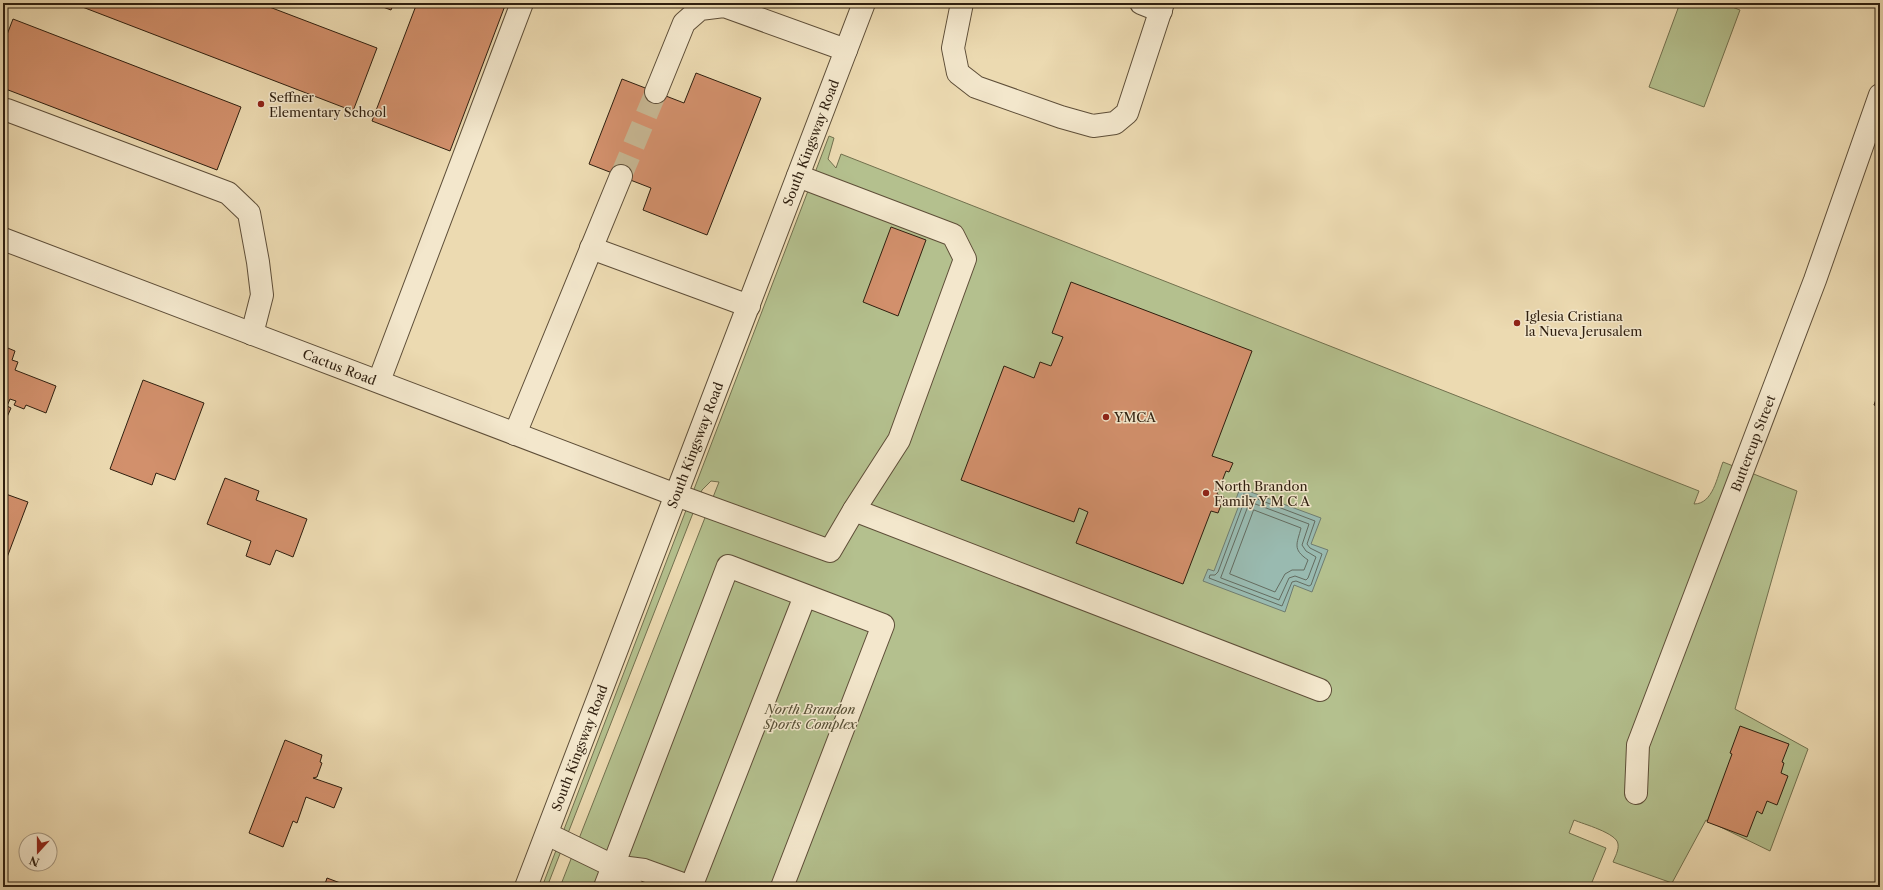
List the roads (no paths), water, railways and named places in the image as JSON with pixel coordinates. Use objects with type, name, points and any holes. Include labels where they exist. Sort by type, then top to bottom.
[{"type":"street","points":[[379,381],[522,3]]},
{"type":"street","name":"South Kingsway Road","points":[[526,887],[864,3]]},
{"type":"street","points":[[962,3],[953,48],[958,74],[976,87],[1061,117],[1093,126],[1115,123],[1127,113],[1162,7],[1141,3]]},
{"type":"street","points":[[656,92],[684,24],[700,9],[724,6],[846,50]]},
{"type":"street","name":"Buttercup Street","points":[[1636,793],[1638,745],[1815,280],[1880,95]]},
{"type":"street","points":[[3,110],[7,110],[228,193],[249,213],[258,262],[262,294],[252,334]]},
{"type":"street","points":[[515,434],[621,176]]},
{"type":"street","points":[[798,176],[953,235],[965,259],[899,440],[854,510],[1320,690]]},
{"type":"street","name":"Cactus Road","points":[[3,239],[676,495],[830,551],[854,510]]},
{"type":"street","points":[[591,248],[749,306]]},
{"type":"street","points":[[605,887],[728,566],[883,625],[782,887]]},
{"type":"street","points":[[547,834],[613,866],[644,870],[691,887],[805,596]]},
{"type":"street","points":[[613,866],[632,887]]},
{"type":"water","points":[[1240,488],[1321,518],[1311,544],[1328,550],[1312,592],[1294,585],[1285,612],[1203,581],[1208,569],[1214,571],[1241,500],[1236,499]]},
{"type":"tunnel","points":[[621,176],[656,92]]},
{"type":"place","name":"Seffner Elementary School","points":[[261,104]]},
{"type":"place","name":"Iglesia Cristiana la Nueva Jerusalem","points":[[1517,323]]},
{"type":"place","name":"YMCA","points":[[1106,417]]},
{"type":"place","name":"North Brandon Family Y M C A","points":[[1206,493]]},
{"type":"park label","name":"North Brandon Sports Complex","points":[[810,716]]}]
